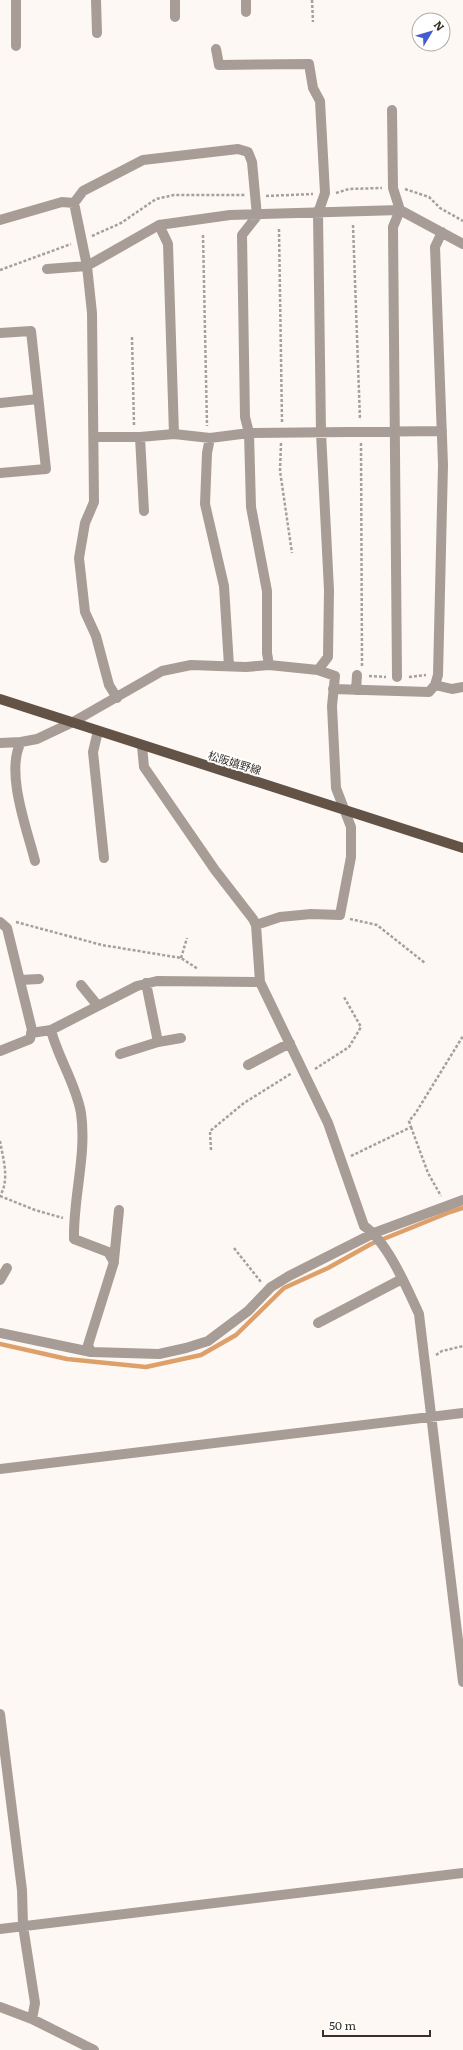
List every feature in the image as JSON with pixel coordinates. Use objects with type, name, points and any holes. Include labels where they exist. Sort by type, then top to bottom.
[{"type":"main road","name":"松阪嬉野線","points":[[0,699],[142,746],[463,848]]},
{"type":"street","points":[[16,0],[16,46]]},
{"type":"street","points":[[96,0],[98,33]]},
{"type":"street","points":[[175,0],[175,17]]},
{"type":"street","points":[[246,0],[246,12]]},
{"type":"street","points":[[216,49],[218,65],[309,64],[312,88],[320,101],[325,193],[318,213],[321,433],[329,590],[328,658],[318,670]]},
{"type":"street","points":[[392,110],[393,188],[400,210],[392,227],[397,677]]},
{"type":"street","points":[[117,698],[109,685],[96,636],[85,612],[79,558],[85,523],[94,502],[94,438],[92,313],[87,266],[74,203],[83,191],[143,160],[238,149],[248,152],[252,162],[257,216],[242,235],[245,417],[249,434],[251,507],[267,591],[267,654],[270,665]]},
{"type":"street","points":[[0,220],[62,202],[74,203]]},
{"type":"street","points":[[48,269],[87,266],[159,225],[230,215],[257,216],[400,210],[463,244]]},
{"type":"street","points":[[159,225],[168,244],[174,434]]},
{"type":"street","points":[[334,689],[429,692],[435,685],[438,674],[443,465],[435,247],[442,232]]},
{"type":"street","points":[[0,333],[31,331],[46,469],[0,473]]},
{"type":"street","points":[[0,402],[38,399]]},
{"type":"street","points":[[94,438],[140,437],[174,434],[210,438],[249,434],[282,433],[442,431]]},
{"type":"street","points":[[140,437],[144,511]]},
{"type":"street","points":[[210,438],[207,453],[205,504],[224,586],[228,666]]},
{"type":"street","points":[[0,743],[21,742],[37,739],[117,698],[162,671],[191,665],[270,665],[318,670],[334,676],[332,706],[336,788],[350,827],[351,857],[340,915],[311,914],[280,917],[256,925]]},
{"type":"street","points":[[356,690],[357,675]]},
{"type":"street","points":[[435,685],[452,688],[463,687]]},
{"type":"street","points":[[98,731],[94,752],[104,858]]},
{"type":"street","points":[[21,742],[16,751],[16,782],[35,861]]},
{"type":"street","points":[[142,746],[144,767],[256,925],[260,982],[328,1123],[364,1226],[374,1232],[402,1279],[419,1314],[463,1682]]},
{"type":"street","points":[[0,922],[7,928],[32,1030],[30,1039],[0,1051]]},
{"type":"street","points":[[20,980],[39,979]]},
{"type":"street","points":[[31,1033],[51,1030],[137,986],[157,980],[260,982]]},
{"type":"street","points":[[146,983],[158,1042]]},
{"type":"street","points":[[80,985],[98,1006]]},
{"type":"street","points":[[51,1030],[70,1079],[81,1113],[81,1160],[73,1221],[74,1238],[108,1252],[114,1262]]},
{"type":"street","points":[[120,1054],[158,1042],[181,1038]]},
{"type":"street","points":[[248,1065],[290,1043]]},
{"type":"street","points":[[0,1334],[91,1352],[159,1354],[186,1348],[208,1341],[248,1311],[267,1290],[289,1276],[374,1232],[463,1200]]},
{"type":"street","points":[[91,1352],[88,1345],[114,1262],[118,1210]]},
{"type":"street","points":[[0,1280],[7,1268]]},
{"type":"street","points":[[318,1323],[402,1279]]},
{"type":"street","points":[[0,1469],[463,1413]]},
{"type":"street","points":[[0,1714],[22,1890],[23,1926],[35,2003],[32,2019]]},
{"type":"street","points":[[0,1929],[463,1873]]},
{"type":"street","points":[[0,2007],[32,2019],[94,2050]]},
{"type":"path","points":[[312,0],[313,22]]},
{"type":"path","points":[[353,225],[360,432],[362,675],[357,675]]},
{"type":"path","points":[[279,229],[282,433],[280,471],[292,552]]},
{"type":"path","points":[[203,235],[208,428],[210,438]]},
{"type":"path","points":[[132,338],[134,427],[140,437]]},
{"type":"path","points":[[340,915],[349,919],[377,925],[425,963]]},
{"type":"path","points":[[12,921],[102,945],[181,958],[200,970]]},
{"type":"path","points":[[181,958],[187,938]]},
{"type":"path","points":[[445,1206],[428,1173],[409,1121],[415,1114],[463,1036]]},
{"type":"path","points":[[342,1160],[411,1127]]},
{"type":"path","points":[[0,1141],[5,1169],[5,1188],[0,1196],[35,1210],[73,1221]]},
{"type":"path","points":[[234,1248],[267,1290]]},
{"type":"path","points":[[425,1362],[442,1351],[463,1346]]},
{"type":"waterway","points":[[0,1344],[67,1359],[146,1367],[201,1355],[236,1335],[284,1288],[328,1268],[371,1244],[463,1208]]}]
